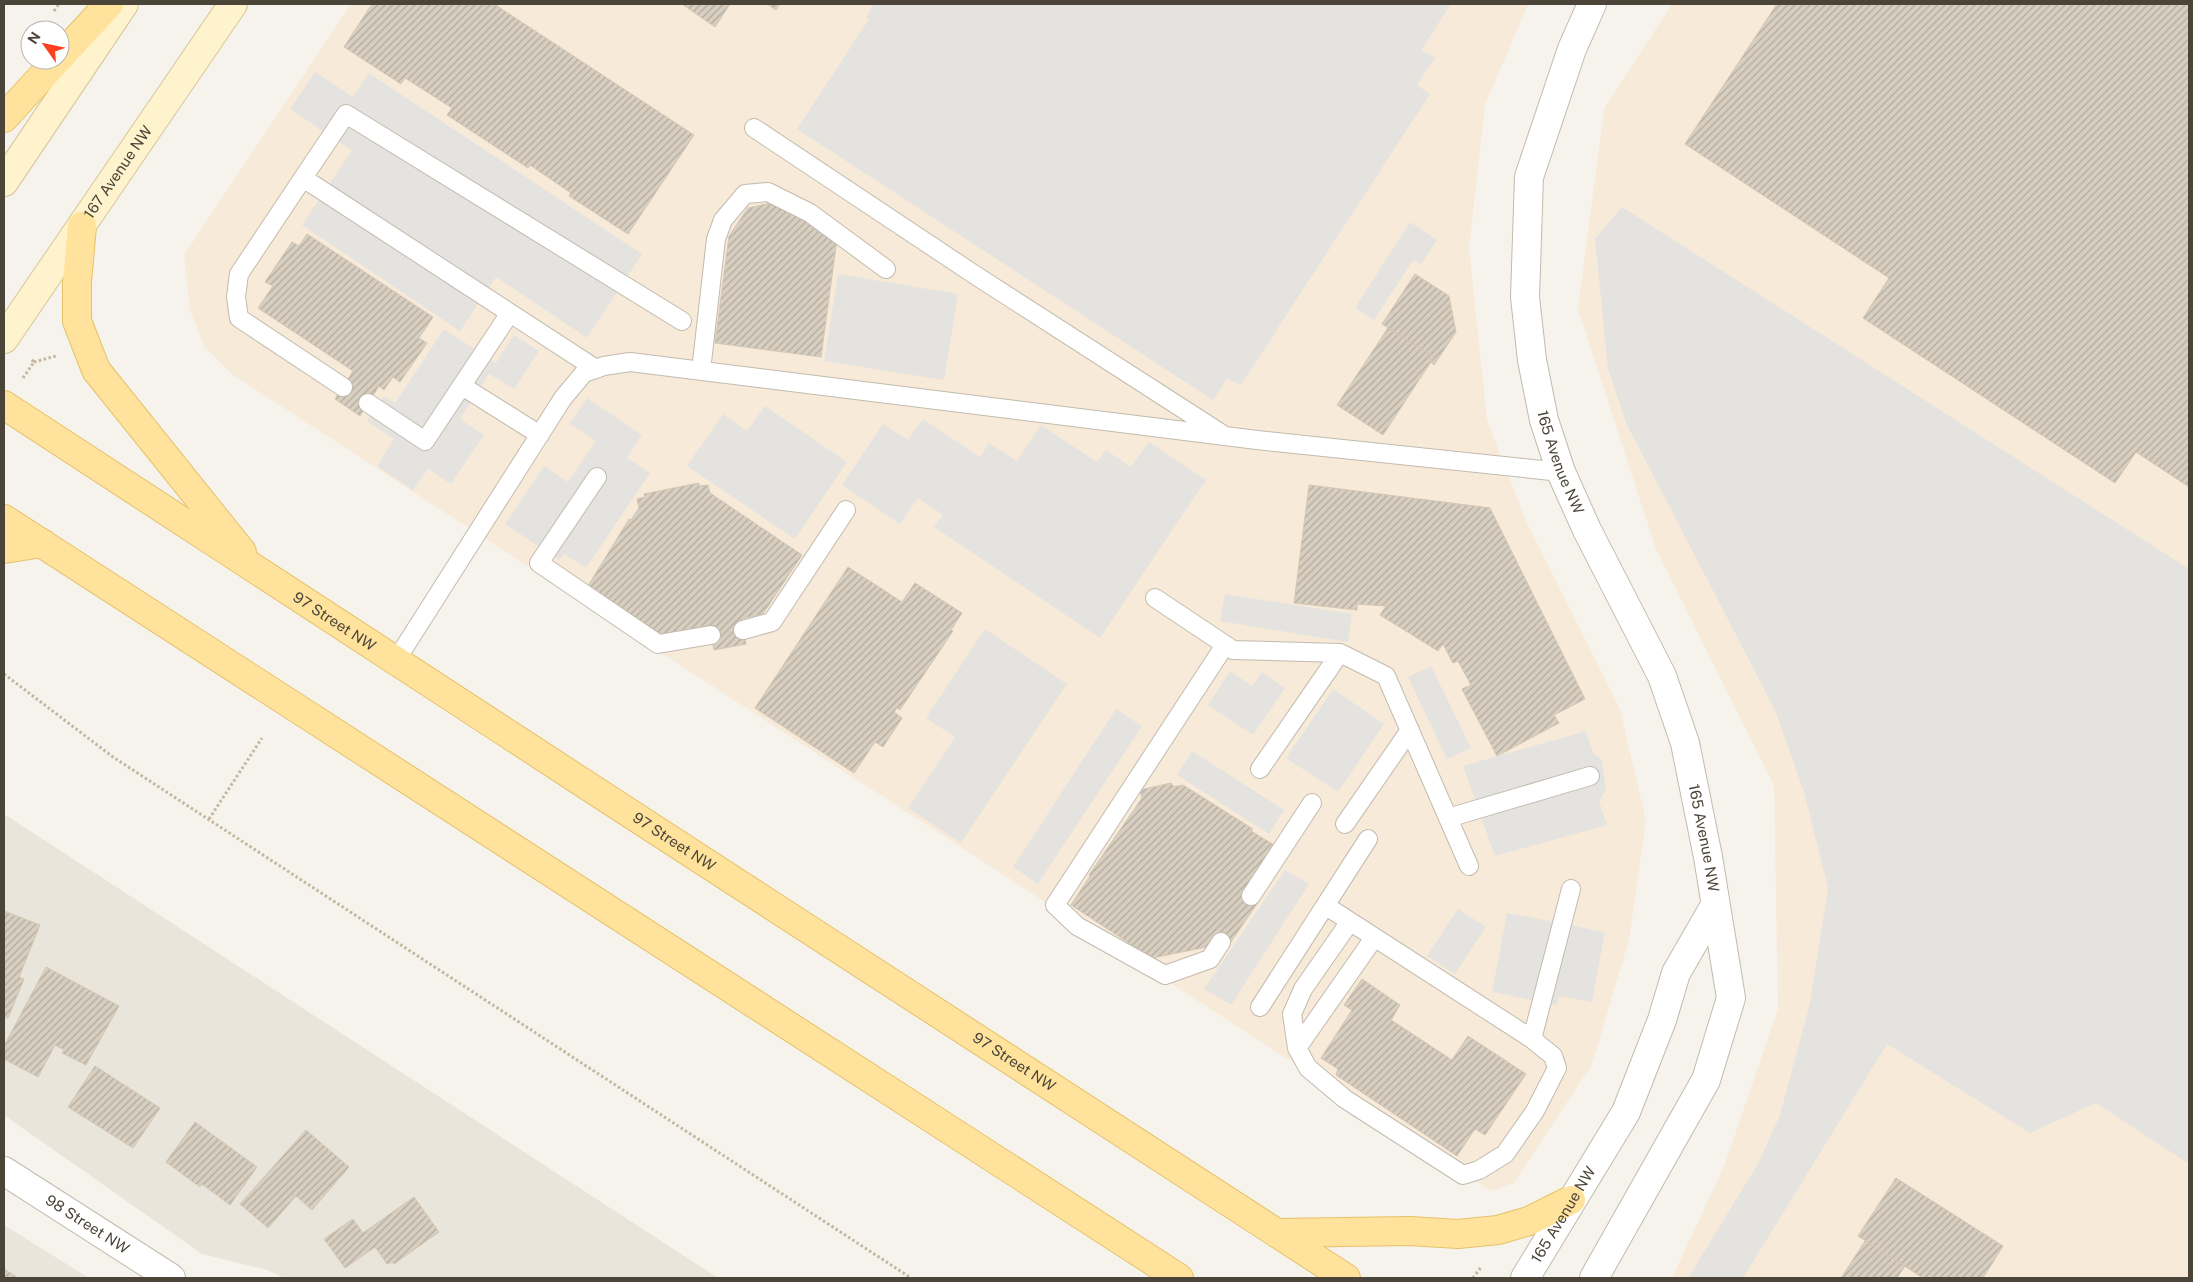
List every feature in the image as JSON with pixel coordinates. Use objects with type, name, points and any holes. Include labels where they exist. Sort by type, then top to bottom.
[{"type":"main road","points":[[70,46],[109,4]]},
{"type":"main road","points":[[4,182],[124,4]]},
{"type":"main road","name":"167 Avenue NW","points":[[4,339],[232,9]]},
{"type":"main road","points":[[4,118],[48,70]]},
{"type":"main road","points":[[82,226],[77,282],[77,321],[96,370],[259,572]]},
{"type":"main road","name":"97 Street NW","points":[[4,404],[395,662],[1346,1278]]},
{"type":"main road","points":[[4,519],[1179,1278]]},
{"type":"main road","points":[[4,549],[42,544]]},
{"type":"main road","points":[[1277,1233],[1410,1231],[1458,1234],[1498,1230],[1529,1221],[1572,1200]]},
{"type":"street","name":"165 Avenue NW","points":[[1592,4],[1572,49],[1528,178],[1524,297],[1532,360],[1544,420],[1561,472],[1587,530],[1665,684],[1685,743],[1708,857],[1714,907],[1731,998],[1706,1080],[1594,1278]]},
{"type":"street","name":"165 Avenue NW","points":[[1525,1278],[1626,1112],[1662,1020],[1676,973],[1714,907]]},
{"type":"street","name":"98 Street NW","points":[[4,1171],[171,1278]]},
{"type":"lane","points":[[343,387],[239,318],[236,297],[239,274],[346,114],[682,321]]},
{"type":"lane","points":[[754,128],[975,275],[1226,437]]},
{"type":"lane","points":[[303,178],[596,369]]},
{"type":"lane","points":[[701,371],[716,239],[723,220],[745,194],[768,192],[810,213],[886,269]]},
{"type":"lane","points":[[368,403],[425,441],[510,313]]},
{"type":"lane","points":[[395,662],[563,398],[584,373],[630,362],[1226,437],[1561,472]]},
{"type":"lane","points":[[462,386],[540,435]]},
{"type":"lane","points":[[597,477],[539,562],[658,644],[711,635]]},
{"type":"lane","points":[[743,630],[772,622],[846,510]]},
{"type":"lane","points":[[1155,598],[1233,650],[1340,653],[1386,676],[1469,866]]},
{"type":"lane","points":[[1221,942],[1210,959],[1165,975],[1078,926],[1055,905],[1226,645]]},
{"type":"lane","points":[[1260,769],[1340,653]]},
{"type":"lane","points":[[1345,824],[1410,730]]},
{"type":"lane","points":[[1448,818],[1590,776]]},
{"type":"lane","points":[[1251,896],[1312,803]]},
{"type":"lane","points":[[1260,1007],[1368,840]]},
{"type":"lane","points":[[1532,1038],[1571,889]]},
{"type":"lane","points":[[1326,906],[1349,923],[1532,1038],[1553,1056],[1557,1068],[1536,1111],[1505,1154],[1480,1170],[1463,1175],[1346,1099],[1308,1068],[1297,1048],[1292,1014],[1303,989],[1349,923]]},
{"type":"lane","points":[[1297,1048],[1374,938]]},
{"type":"path","points":[[34,362],[64,355]]},
{"type":"path","points":[[4,674],[113,757],[911,1278]]},
{"type":"path","points":[[208,819],[262,738]]},
{"type":"path","points":[[1473,1278],[1482,1266]]},
{"type":"shaded area","points":[[351,4],[1528,4],[1485,105],[1469,248],[1487,420],[1526,521],[1620,709],[1646,820],[1629,940],[1592,1064],[1514,1183],[1491,1191],[233,375],[204,346],[190,310],[184,255]]},
{"type":"shaded area","points":[[874,4],[1451,4],[1421,50],[1435,58],[1417,85],[1430,94],[1241,385],[1227,379],[1213,400],[797,129],[869,19],[866,17]]},
{"type":"shaded area","points":[[1672,4],[2189,4],[2189,1278],[1672,1278],[1725,1164],[1778,1009],[1774,786],[1656,549],[1578,309],[1604,109]]},
{"type":"shaded area","points":[[315,72],[353,97],[369,73],[642,254],[587,338],[496,277],[460,331],[302,225],[352,150],[290,109]]},
{"type":"shaded area","points":[[1622,207],[2189,569],[2189,1164],[2096,1103],[2030,1133],[1887,1044],[1743,1278],[1688,1278],[1759,1162],[1780,1115],[1810,1003],[1828,888],[1804,792],[1775,710],[1626,423],[1608,369],[1595,239]]},
{"type":"shaded area","points":[[1410,222],[1437,240],[1421,264],[1413,260],[1374,320],[1355,308]]},
{"type":"shaded area","points":[[838,274],[958,294],[944,380],[824,361]]},
{"type":"shaded area","points":[[444,329],[496,363],[514,335],[539,351],[514,389],[489,374],[460,419],[484,435],[451,484],[428,469],[413,490],[377,466],[394,439],[367,421],[384,396],[395,403]]},
{"type":"shaded area","points":[[587,398],[642,435],[627,458],[650,473],[586,568],[564,554],[559,560],[505,524],[544,466],[568,482],[596,441],[570,424]]},
{"type":"shaded area","points":[[765,406],[847,462],[795,539],[687,466],[723,414],[747,431]]},
{"type":"shaded area","points":[[923,419],[980,457],[989,443],[1017,461],[1041,425],[1097,462],[1106,450],[1131,467],[1149,442],[1206,480],[1100,638],[934,527],[943,515],[918,498],[900,524],[842,485],[883,424],[908,440]]},
{"type":"shaded area","points":[[1225,594],[1352,614],[1348,642],[1220,621]]},
{"type":"shaded area","points":[[985,629],[1067,684],[961,843],[908,808],[955,737],[926,718]]},
{"type":"shaded area","points":[[1431,666],[1471,748],[1447,759],[1408,677]]},
{"type":"shaded area","points":[[1230,671],[1252,686],[1262,672],[1285,688],[1253,735],[1208,705]]},
{"type":"shaded area","points":[[1333,689],[1384,724],[1338,792],[1286,758]]},
{"type":"shaded area","points":[[1116,709],[1142,726],[1038,884],[1013,867]]},
{"type":"shaded area","points":[[1586,731],[1593,753],[1602,760],[1606,790],[1599,801],[1607,825],[1495,856],[1463,766]]},
{"type":"shaded area","points":[[1192,751],[1284,810],[1269,834],[1177,775]]},
{"type":"shaded area","points":[[4,814],[718,1278],[284,1278],[267,1270],[202,1254],[4,1115]]},
{"type":"shaded area","points":[[1285,870],[1309,884],[1231,1005],[1204,989]]},
{"type":"shaded area","points":[[1458,909],[1486,927],[1455,974],[1427,956]]},
{"type":"shaded area","points":[[1507,913],[1605,932],[1592,1002],[1559,996],[1557,1005],[1492,992]]},
{"type":"shaded area","points":[[4,1225],[89,1278],[4,1278]]},
{"type":"building","points":[[372,4],[494,4],[694,135],[628,234],[569,196],[571,193],[530,165],[528,168],[447,115],[452,108],[405,78],[401,84],[344,47]]},
{"type":"building","points":[[682,4],[730,4],[715,27]]},
{"type":"building","points":[[767,4],[780,4],[776,10]]},
{"type":"building","points":[[1777,4],[2189,4],[2189,487],[2136,452],[2115,483],[1863,318],[1889,278],[1685,144]]},
{"type":"building","points":[[775,202],[837,239],[821,357],[715,343],[729,236],[748,208]]},
{"type":"building","points":[[307,234],[433,317],[419,338],[427,343],[400,382],[393,377],[384,390],[379,386],[360,416],[335,399],[353,371],[258,308],[273,286],[265,282],[292,242],[299,246]]},
{"type":"building","points":[[1415,274],[1449,296],[1456,332],[1434,365],[1431,362],[1434,357],[1382,324]]},
{"type":"building","points":[[1388,328],[1434,357],[1383,435],[1337,405]]},
{"type":"building","points":[[699,483],[699,486],[708,485],[710,493],[802,555],[763,614],[741,619],[746,644],[714,650],[709,625],[662,635],[588,586],[629,519],[631,520],[639,508],[637,499],[645,497],[644,494]]},
{"type":"building","points":[[1309,485],[1490,508],[1585,699],[1554,715],[1559,723],[1497,756],[1462,689],[1471,685],[1458,661],[1453,663],[1443,644],[1438,651],[1380,615],[1386,606],[1357,604],[1357,610],[1294,603]]},
{"type":"building","points":[[848,567],[902,602],[915,583],[962,613],[951,630],[953,631],[900,710],[897,708],[894,712],[902,718],[883,747],[875,742],[854,773],[755,708]]},
{"type":"building","points":[[1171,783],[1174,787],[1183,785],[1253,829],[1251,831],[1274,845],[1243,891],[1259,901],[1228,946],[1213,937],[1207,947],[1152,958],[1071,905],[1089,875],[1142,798],[1140,790]]},
{"type":"building","points":[[4,911],[40,925],[19,977],[24,979],[8,1018],[4,1017]]},
{"type":"building","points":[[46,967],[119,1006],[86,1065],[62,1053],[64,1050],[55,1045],[38,1077],[4,1059],[4,1046]]},
{"type":"building","points":[[1362,979],[1400,1005],[1391,1020],[1452,1060],[1468,1036],[1526,1074],[1485,1135],[1475,1129],[1457,1156],[1336,1075],[1338,1069],[1321,1058],[1352,1010],[1344,1005]]},
{"type":"building","points":[[95,1066],[160,1108],[133,1148],[68,1107]]},
{"type":"building","points":[[195,1122],[257,1167],[230,1205],[202,1184],[200,1187],[166,1162]]},
{"type":"building","points":[[306,1130],[349,1167],[312,1210],[296,1196],[268,1228],[240,1204]]},
{"type":"building","points":[[1896,1178],[2003,1246],[1983,1278],[1923,1278],[1858,1236]]},
{"type":"building","points":[[414,1197],[439,1232],[394,1264],[392,1262],[387,1264],[375,1247],[345,1268],[324,1239],[353,1219],[363,1233]]},
{"type":"building","points":[[1865,1241],[1905,1266],[1897,1278],[1841,1278]]},
{"type":"building","points":[[4,1269],[18,1278],[4,1278]]}]
